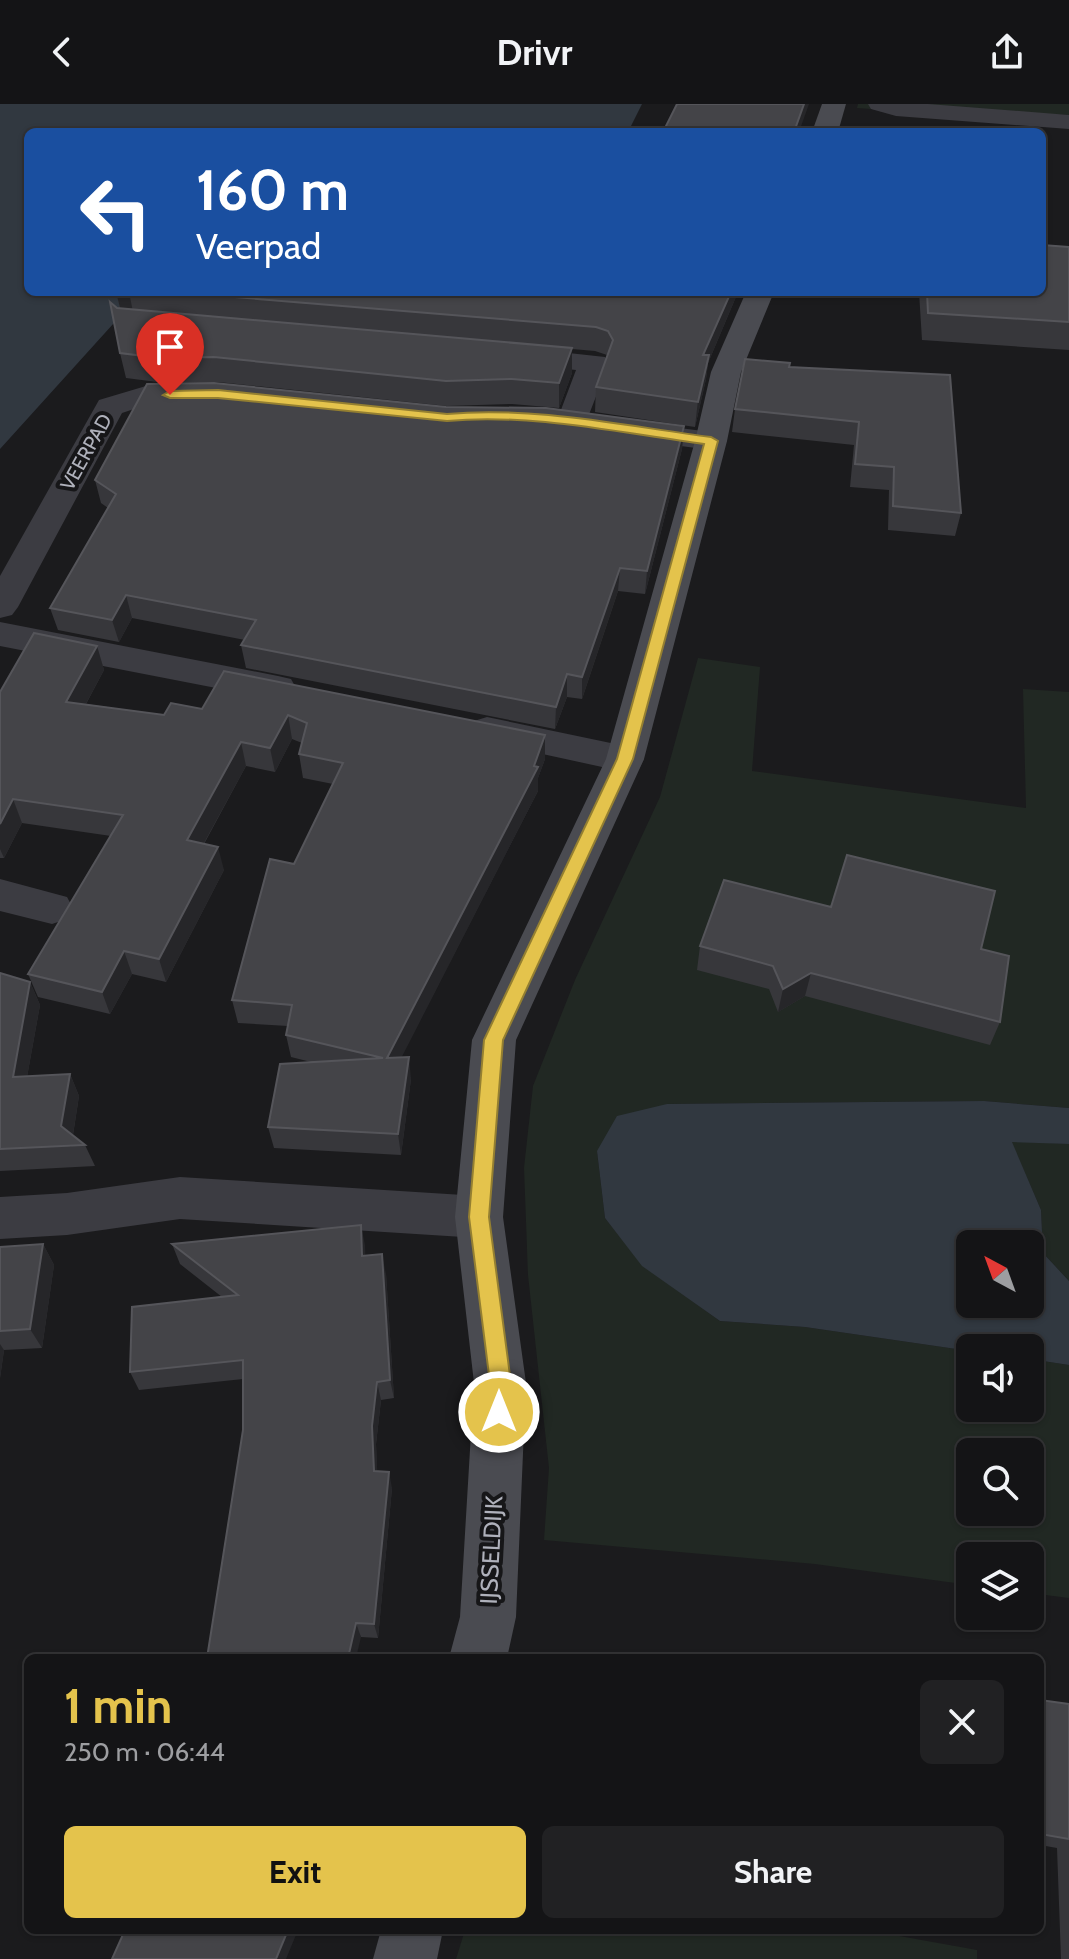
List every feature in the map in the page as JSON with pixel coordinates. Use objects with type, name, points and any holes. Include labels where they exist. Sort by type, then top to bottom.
[{"type":"street","points":[[826,128],[834,104]]},
{"type":"street","points":[[880,104],[896,109],[1069,122]]},
{"type":"street","name":"IJSSELDIJK","points":[[479,1654],[488,1617],[500,1383],[479,1217],[494,1040],[625,759],[711,441],[726,372],[758,296]]},
{"type":"street","points":[[482,353],[594,363],[560,422],[711,441]]},
{"type":"street","name":"VEERPAD","points":[[0,607],[110,407],[146,395],[234,396]]},
{"type":"street","points":[[0,634],[306,694]]},
{"type":"street","points":[[458,724],[625,759]]},
{"type":"street","points":[[0,895],[52,908]]},
{"type":"street","points":[[0,1218],[67,1214],[180,1198],[479,1217]]},
{"type":"street","points":[[405,1959],[411,1934]]},
{"type":"shaded area","points":[[0,104],[642,104],[630,128],[24,128],[24,296],[138,296],[0,449]]},
{"type":"shaded area","points":[[858,104],[1069,104],[1069,115],[991,111],[970,116],[857,108]]},
{"type":"shaded area","points":[[698,658],[760,667],[752,771],[1026,808],[1023,689],[1069,692],[1069,1108],[984,1101],[667,1104],[597,1151],[605,1218],[643,1266],[720,1321],[805,1327],[956,1349],[956,1422],[1044,1422],[1044,1361],[1069,1365],[1069,1598],[1044,1595],[1044,1542],[956,1542],[956,1583],[815,1564],[544,1540],[549,1468],[528,1275],[524,1168],[533,1086],[575,980],[660,797]]},
{"type":"shaded area","points":[[984,1101],[1069,1108],[1069,1144],[1012,1142],[1041,1210],[1042,1230],[956,1230],[956,1318],[1044,1318],[1044,1254],[1069,1281],[1069,1365],[1044,1361],[1044,1334],[956,1334],[956,1349],[805,1327],[720,1321],[642,1266],[605,1218],[597,1151],[617,1116],[667,1104]]},
{"type":"shaded area","points":[[1011,1141],[1069,1144],[1069,1281],[1044,1254],[1041,1210]]},
{"type":"shaded area","points":[[464,1934],[888,1934],[977,1950],[977,1959],[456,1959]]},
{"type":"building","points":[[677,104],[804,104],[795,128],[665,128]]},
{"type":"building","points":[[1046,245],[1069,247],[1069,322],[928,313],[927,296],[1046,296]]},
{"type":"building","points":[[222,296],[729,296],[703,355],[709,355],[698,402],[596,387],[613,340],[608,331],[596,327]]},
{"type":"building","points":[[110,302],[117,308],[572,348],[559,383],[512,379],[446,381],[214,357],[160,358],[120,353]]},
{"type":"building","points":[[745,359],[790,363],[789,367],[950,375],[961,513],[893,506],[894,467],[855,464],[859,422],[735,409]]},
{"type":"building","points":[[214,383],[446,407],[546,408],[684,426],[647,571],[620,568],[582,677],[567,674],[556,707],[241,645],[256,620],[126,595],[112,620],[50,608],[116,494],[95,480],[147,384]]},
{"type":"building","points":[[34,633],[97,646],[66,702],[164,715],[171,703],[202,709],[224,671],[545,735],[534,766],[538,767],[387,1058],[409,1057],[398,1134],[268,1127],[280,1064],[383,1058],[286,1035],[292,1005],[232,1000],[270,859],[294,864],[343,763],[299,754],[307,723],[288,715],[270,748],[241,742],[187,840],[218,847],[159,959],[124,951],[102,992],[28,974],[123,815],[13,799],[0,824],[0,692]]},
{"type":"building","points":[[847,855],[995,891],[981,949],[1009,956],[1000,1022],[811,973],[783,989],[773,966],[700,946],[724,880],[831,907]]},
{"type":"building","points":[[0,973],[30,982],[13,1077],[70,1074],[61,1126],[85,1145],[0,1149]]},
{"type":"building","points":[[361,1225],[362,1256],[382,1254],[390,1380],[377,1382],[372,1426],[374,1471],[389,1472],[374,1624],[356,1623],[349,1654],[208,1654],[243,1430],[243,1360],[130,1372],[132,1307],[238,1295],[172,1244]]},
{"type":"building","points":[[43,1244],[30,1329],[0,1331],[0,1247]]},
{"type":"building","points":[[1044,1701],[1069,1704],[1069,1839],[1044,1835]]},
{"type":"building","points":[[123,1934],[286,1934],[276,1959],[112,1959]]},
{"type":"route","points":[[170,395],[218,394],[447,418],[472,415],[563,422],[711,441],[625,759],[494,1040],[479,1217],[500,1383],[499,1412]]}]
